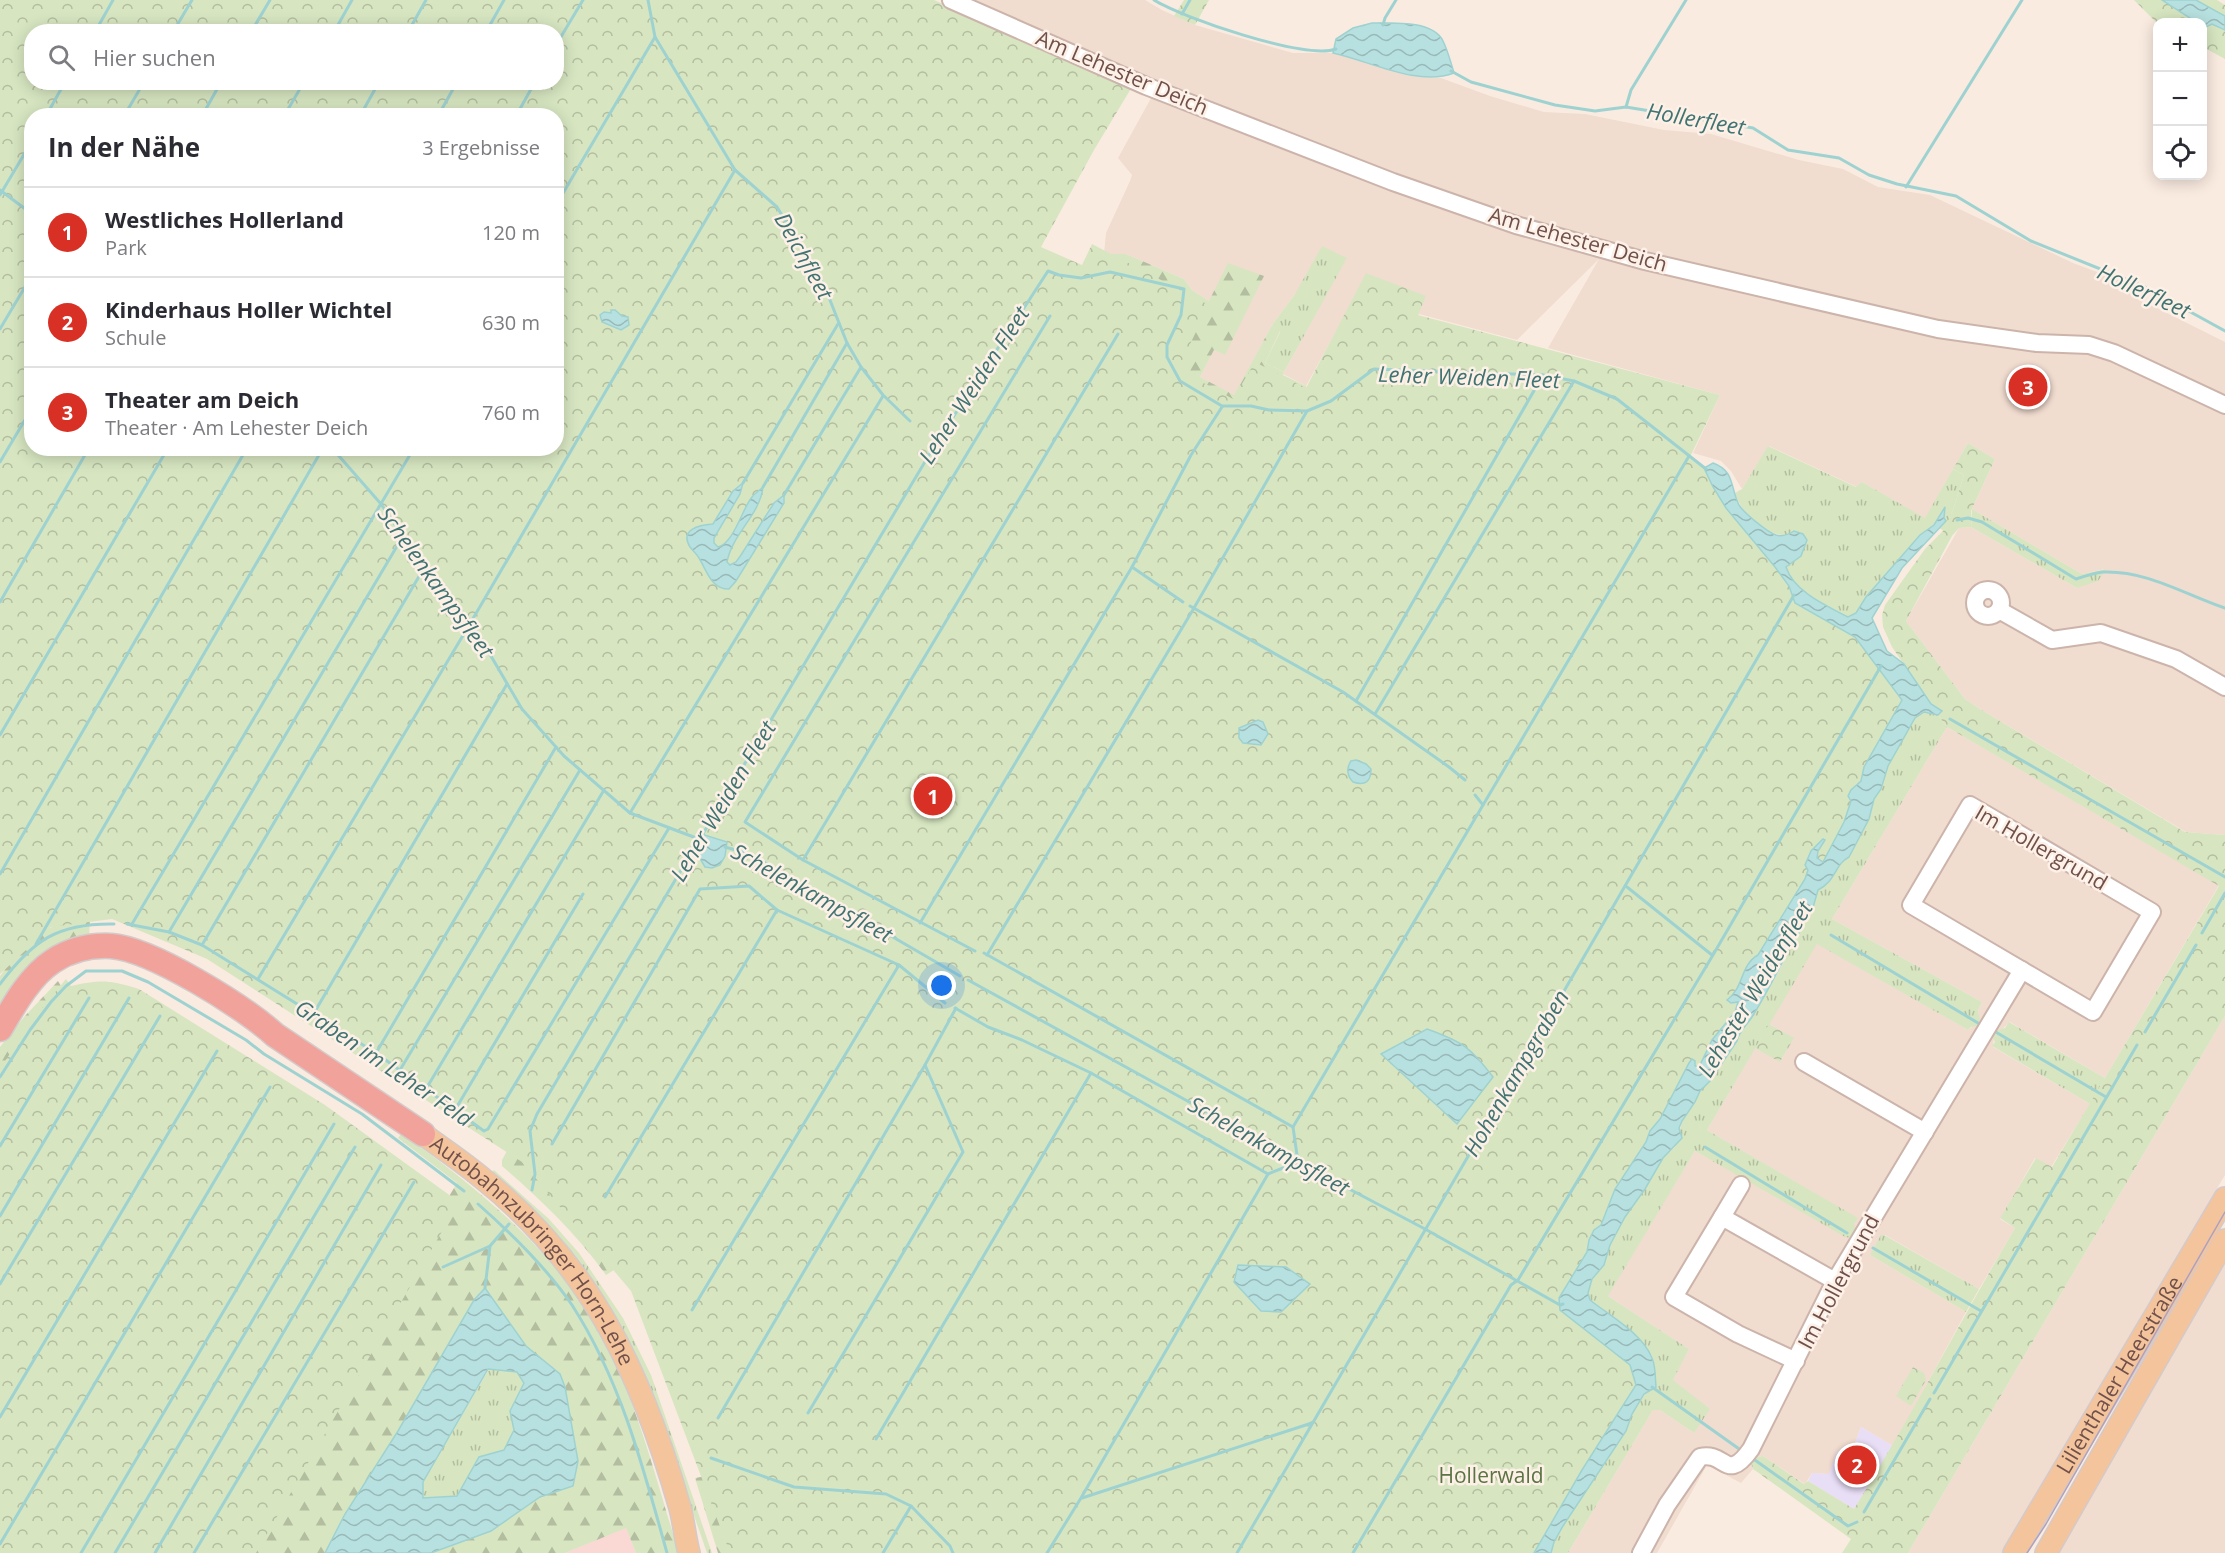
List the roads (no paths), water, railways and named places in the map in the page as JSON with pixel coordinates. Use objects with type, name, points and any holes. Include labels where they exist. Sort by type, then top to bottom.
[{"type":"highway","name":"Autobahnzubringer Horn-Lehe","points":[[0,1031],[12,1008],[38,974],[54,961],[72,951],[112,946],[161,963],[256,1018],[275,1035],[423,1134]]},
{"type":"main road","name":"Autobahnzubringer Horn-Lehe","points":[[423,1134],[483,1178],[513,1206],[562,1257],[596,1303],[624,1352],[680,1510],[702,1553]]},
{"type":"main road","name":"Lilienthaler Heerstraße","points":[[2014,1553],[2225,1198]]},
{"type":"main road","name":"Lilienthaler Heerstraße","points":[[2046,1553],[2225,1240]]},
{"type":"main road","name":"Autobahnzubringer Horn-Lehe","points":[[680,1510],[688,1553]]},
{"type":"street","name":"Am Lehester Deich","points":[[951,0],[1146,86],[1393,182],[1516,225],[1645,261],[1938,329],[2037,343],[2089,345],[2114,353],[2225,405]]},
{"type":"street","points":[[1999,610],[2052,639],[2101,633],[2176,659],[2225,687]]},
{"type":"street","name":"Im Hollergrund","points":[[1970,805],[2152,912],[2093,1012],[2022,970],[1911,905],[1970,805]]},
{"type":"street","name":"Im Hollergrund","points":[[1641,1553],[1667,1505],[1700,1457],[1714,1457],[1728,1466],[1734,1466],[1747,1454],[1835,1281],[2022,970]]},
{"type":"street","points":[[1804,1062],[1925,1132]]},
{"type":"street","points":[[1742,1185],[1674,1297],[1738,1334],[1796,1361]]},
{"type":"street","points":[[1722,1217],[1835,1281]]},
{"type":"water","points":[[2162,0],[2196,0],[2225,16],[2225,30],[2212,24],[2207,26],[2207,18],[2190,18]]},
{"type":"water","points":[[1372,23],[1411,24],[1430,29],[1443,41],[1454,73],[1425,77],[1410,75],[1333,53],[1336,39],[1353,28]]},
{"type":"water","points":[[611,310],[628,317],[629,325],[621,330],[602,322],[600,315],[604,312],[611,313]]},
{"type":"water","name":"Lehester Weidenfleet","points":[[1713,463],[1729,475],[1739,505],[1756,522],[1776,535],[1781,536],[1794,531],[1803,534],[1807,540],[1801,556],[1786,567],[1790,576],[1812,597],[1848,617],[1856,613],[1866,597],[1920,535],[1934,525],[1945,507],[1946,521],[1902,568],[1872,618],[1887,651],[1904,664],[1931,704],[1942,711],[1938,715],[1924,712],[1915,718],[1888,766],[1881,789],[1874,799],[1869,819],[1849,857],[1840,864],[1829,882],[1818,890],[1812,911],[1801,917],[1804,920],[1800,932],[1762,1000],[1710,1081],[1700,1091],[1679,1128],[1682,1138],[1663,1158],[1625,1217],[1610,1245],[1604,1265],[1592,1279],[1588,1293],[1590,1300],[1641,1341],[1652,1358],[1656,1387],[1644,1394],[1632,1414],[1626,1431],[1563,1526],[1551,1553],[1534,1553],[1582,1470],[1636,1385],[1630,1365],[1560,1310],[1559,1298],[1587,1252],[1594,1230],[1601,1225],[1615,1189],[1646,1142],[1650,1131],[1660,1119],[1689,1063],[1692,1059],[1695,1061],[1695,1066],[1699,1067],[1712,1040],[1735,1012],[1738,1002],[1731,1003],[1727,1000],[1805,879],[1808,870],[1805,865],[1811,851],[1823,839],[1825,840],[1818,851],[1817,858],[1823,862],[1844,822],[1851,801],[1848,796],[1861,781],[1864,767],[1902,700],[1855,637],[1795,603],[1789,586],[1726,508],[1713,487],[1704,468]]},
{"type":"water","points":[[743,483],[740,494],[714,538],[714,543],[718,547],[729,539],[748,502],[763,487],[757,507],[734,542],[727,562],[730,565],[736,562],[741,555],[774,503],[784,495],[784,503],[729,589],[718,586],[710,578],[690,547],[687,536],[692,529],[713,524],[733,491]]},
{"type":"water","points":[[1258,720],[1263,722],[1268,734],[1261,745],[1243,743],[1239,738],[1239,728]]},
{"type":"water","points":[[1356,760],[1371,769],[1370,777],[1364,783],[1353,782],[1348,775],[1349,764]]},
{"type":"water","points":[[698,833],[727,842],[725,856],[720,865],[712,868],[705,867],[698,855],[687,856]]},
{"type":"water","points":[[1427,1029],[1458,1042],[1472,1052],[1493,1077],[1457,1124],[1381,1054]]},
{"type":"water","points":[[1238,1265],[1286,1267],[1310,1284],[1281,1312],[1261,1311],[1234,1282]]},
{"type":"water","points":[[485,1288],[526,1346],[560,1374],[565,1387],[578,1461],[573,1486],[540,1497],[491,1531],[431,1553],[325,1553],[345,1514],[398,1431],[474,1300]],"holes":[[[488,1369],[517,1372],[524,1383],[510,1411],[514,1430],[504,1450],[479,1457],[457,1496],[423,1498],[423,1482]]]},
{"type":"waterway","points":[[100,24],[113,0]]},
{"type":"waterway","points":[[178,24],[192,0]]},
{"type":"waterway","points":[[256,24],[270,0]]},
{"type":"waterway","points":[[338,24],[352,0]]},
{"type":"waterway","points":[[412,24],[426,0]]},
{"type":"waterway","points":[[490,24],[504,0]]},
{"type":"waterway","points":[[564,32],[583,0]]},
{"type":"waterway","name":"Deichfleet","points":[[648,0],[655,37],[735,170],[777,207],[824,285],[847,343],[861,367],[883,395],[910,421]]},
{"type":"waterway","name":"Hollerfleet","points":[[1154,0],[1190,17],[1272,43],[1320,51],[1336,49]]},
{"type":"waterway","points":[[1182,14],[1190,0]]},
{"type":"waterway","points":[[1383,25],[1396,0]]},
{"type":"waterway","points":[[1626,107],[1631,90],[1686,0]]},
{"type":"waterway","points":[[1906,187],[2022,0]]},
{"type":"waterway","points":[[564,191],[655,37]]},
{"type":"waterway","name":"Hollerfleet","points":[[1451,71],[1471,82],[1555,105],[1595,111],[1626,107],[1753,128],[1788,150],[1839,158],[1869,175],[1897,184],[1956,196],[2031,241],[2145,287],[2225,331]]},
{"type":"waterway","points":[[50,108],[61,90]]},
{"type":"waterway","points":[[129,108],[139,90]]},
{"type":"waterway","points":[[206,108],[217,90]]},
{"type":"waterway","points":[[289,108],[299,90]]},
{"type":"waterway","points":[[364,108],[375,90]]},
{"type":"waterway","points":[[442,108],[453,90]]},
{"type":"waterway","points":[[520,108],[531,90]]},
{"type":"waterway","points":[[0,195],[24,154]]},
{"type":"waterway","points":[[258,979],[471,622],[735,170]]},
{"type":"waterway","name":"Schelenkampsfleet","points":[[0,190],[24,208]]},
{"type":"waterway","name":"Leher Weiden Fleet","points":[[701,837],[935,445],[1048,271],[1081,278],[1110,272],[1184,289],[1181,315],[1167,345],[1167,357],[1180,381],[1222,406],[1307,411],[1331,401],[1374,369],[1543,375],[1574,381],[1617,399],[1706,469]]},
{"type":"waterway","points":[[0,329],[24,288]]},
{"type":"waterway","points":[[975,951],[803,860],[745,822],[1050,316]]},
{"type":"waterway","points":[[743,483],[838,324]]},
{"type":"waterway","points":[[803,860],[1118,334]]},
{"type":"waterway","points":[[763,487],[847,343]]},
{"type":"waterway","points":[[784,495],[861,367]]},
{"type":"waterway","points":[[1356,701],[1543,375]]},
{"type":"waterway","points":[[1375,714],[1574,381]]},
{"type":"waterway","points":[[630,813],[883,396]]},
{"type":"waterway","points":[[920,923],[1132,567],[1191,455],[1222,407]]},
{"type":"waterway","points":[[987,955],[1194,608],[1307,411]]},
{"type":"waterway","points":[[0,462],[24,422]]},
{"type":"waterway","points":[[0,602],[84,456]]},
{"type":"waterway","points":[[0,735],[163,456]]},
{"type":"waterway","points":[[0,874],[242,456]]},
{"type":"waterway","points":[[36,944],[318,456]]},
{"type":"waterway","name":"Schelenkampsfleet","points":[[339,456],[381,504],[424,568],[471,622],[522,709],[564,756],[630,813],[699,839]]},
{"type":"waterway","points":[[132,924],[409,456]]},
{"type":"waterway","points":[[1047,1553],[1268,1174],[1298,1162],[1293,1127],[1689,456]]},
{"type":"waterway","points":[[1957,520],[1968,518],[1982,522],[2076,579],[2103,572],[2135,575],[2166,584],[2225,608]]},
{"type":"waterway","points":[[169,932],[403,536]]},
{"type":"waterway","points":[[1132,567],[1183,602]]},
{"type":"waterway","points":[[202,945],[424,568]]},
{"type":"waterway","name":"Hohenkampgraben","points":[[1237,1553],[1794,595]]},
{"type":"waterway","points":[[1190,606],[1343,692],[1465,780]]},
{"type":"waterway","points":[[1353,1553],[1511,1285],[1518,1280],[1713,955],[1881,666]]},
{"type":"waterway","points":[[314,1013],[507,684]]},
{"type":"waterway","points":[[1950,719],[2225,877]]},
{"type":"waterway","points":[[376,1053],[556,747]]},
{"type":"waterway","points":[[400,1070],[580,770]]},
{"type":"waterway","points":[[426,1089],[604,790]]},
{"type":"waterway","points":[[1475,795],[1483,805]]},
{"type":"waterway","name":"Graben im Leher Feld","points":[[127,924],[169,932],[202,945],[376,1053],[484,1131],[488,1129],[669,828]]},
{"type":"waterway","name":"Schelenkampsfleet","points":[[725,847],[750,854],[960,976]]},
{"type":"waterway","name":"Leher Weiden Fleet","points":[[532,1190],[535,1174],[530,1131],[537,1114],[690,855]]},
{"type":"waterway","points":[[552,1144],[700,889],[749,886],[777,910],[899,965],[945,1003]]},
{"type":"waterway","points":[[1627,887],[1712,955]]},
{"type":"waterway","points":[[2202,933],[2225,893]]},
{"type":"waterway","points":[[455,1110],[583,894]]},
{"type":"waterway","points":[[605,1197],[777,910]]},
{"type":"waterway","name":"Graben im Leher Feld","points":[[0,984],[24,956],[48,937],[77,927],[114,924]]},
{"type":"waterway","points":[[1831,935],[1978,1023]]},
{"type":"waterway","points":[[2145,1032],[2196,945]]},
{"type":"waterway","points":[[984,953],[1293,1127]]},
{"type":"waterway","points":[[692,1310],[899,965]]},
{"type":"waterway","points":[[0,1077],[30,1030],[66,986],[86,971],[122,971],[148,982],[246,1040],[264,1054],[362,1114],[464,1191]]},
{"type":"waterway","name":"Schelenkampsfleet","points":[[968,980],[1560,1305],[1563,1304]]},
{"type":"waterway","points":[[0,1146],[89,998]]},
{"type":"waterway","points":[[0,1216],[129,998]]},
{"type":"waterway","points":[[955,1008],[988,1027],[1022,1040],[1091,1073],[1268,1174]]},
{"type":"waterway","points":[[718,1418],[925,1065],[956,1008]]},
{"type":"waterway","points":[[0,1284],[160,1016]]},
{"type":"waterway","points":[[1994,1031],[2106,1097]]},
{"type":"waterway","points":[[1934,1393],[2137,1045]]},
{"type":"waterway","points":[[0,1417],[217,1051]]},
{"type":"waterway","points":[[808,1413],[963,1152],[925,1065]]},
{"type":"waterway","points":[[876,1439],[1091,1073]]},
{"type":"waterway","points":[[0,1544],[270,1087]]},
{"type":"waterway","points":[[81,1553],[334,1124]]},
{"type":"waterway","points":[[115,1553],[355,1147]]},
{"type":"waterway","points":[[1705,1147],[1847,1233]]},
{"type":"waterway","points":[[155,1553],[381,1165]]},
{"type":"waterway","points":[[194,1553],[414,1182]]},
{"type":"waterway","points":[[478,1204],[540,1264],[572,1305],[589,1334],[629,1425],[667,1553]]},
{"type":"waterway","points":[[485,1288],[490,1246],[509,1224]]},
{"type":"waterway","points":[[443,1267],[490,1246]]},
{"type":"waterway","points":[[1873,1248],[1981,1311]]},
{"type":"waterway","points":[[1652,1387],[1742,1451]]},
{"type":"waterway","points":[[1864,1512],[1930,1399]]},
{"type":"waterway","points":[[1082,1498],[1312,1423]]},
{"type":"waterway","points":[[711,1458],[794,1487],[886,1494],[911,1506],[950,1546],[953,1553]]},
{"type":"waterway","points":[[1752,1458],[1848,1526],[1857,1522]]},
{"type":"waterway","points":[[883,1553],[911,1506]]},
{"type":"tram line","points":[[2027,1553],[2046,1524],[2225,1212]]},
{"type":"place","name":"Theater am Deich","points":[[2028,387]]},
{"type":"place","name":"Westliches Hollerland","points":[[933,796]]},
{"type":"place","name":"Kinderhaus Holler Wichtel","points":[[1857,1465]]},
{"type":"park label","name":"Hollerwald","points":[[1491,1476]]}]
